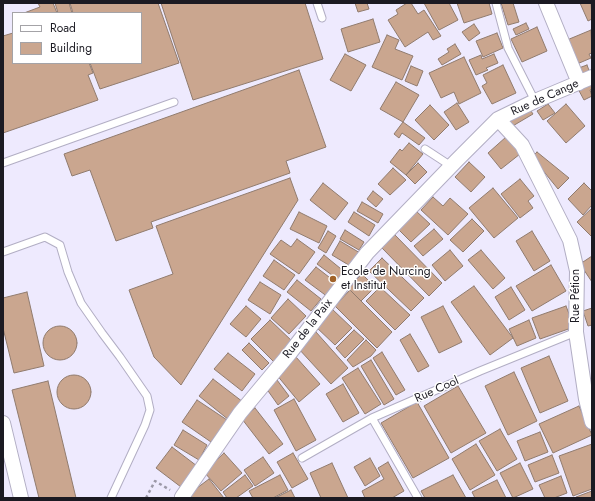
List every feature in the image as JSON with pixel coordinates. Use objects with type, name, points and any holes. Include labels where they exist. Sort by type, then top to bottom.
[{"type":"street","points":[[546,3],[586,80]]},
{"type":"street","name":"Rue de Cange","points":[[498,119],[586,80]]},
{"type":"street","name":"Rue de la Paix","points":[[183,497],[240,413],[290,353],[367,253],[498,119]]},
{"type":"street","name":"Rue Pétion","points":[[498,119],[522,145],[570,240],[578,271],[576,332],[586,399],[592,422]]},
{"type":"street","points":[[3,423],[21,498]]},
{"type":"lane","points":[[317,3],[322,18]]},
{"type":"lane","points":[[496,3],[508,48],[534,102]]},
{"type":"lane","points":[[3,163],[174,102]]},
{"type":"lane","points":[[424,148],[451,166]]},
{"type":"lane","points":[[3,252],[45,237],[60,245],[68,272],[82,303],[147,396],[150,410],[145,425],[111,498]]},
{"type":"lane","name":"Rue Cool","points":[[302,458],[372,418],[480,371],[576,332]]},
{"type":"lane","points":[[372,418],[418,498]]},
{"type":"path","points":[[146,498],[155,481],[183,497]]},
{"type":"building","points":[[38,3],[53,3],[57,12],[27,12],[40,7]]},
{"type":"building","points":[[55,3],[69,3],[72,12],[58,12]]},
{"type":"building","points":[[70,3],[158,3],[179,63],[100,89],[90,64],[142,64],[142,12],[73,12]]},
{"type":"building","points":[[161,3],[305,3],[323,59],[193,100]]},
{"type":"building","points":[[355,3],[367,3],[369,9],[358,12]]},
{"type":"building","points":[[407,3],[411,3],[418,14],[424,10],[441,36],[433,40],[428,32],[405,47],[388,20],[398,14],[396,10]]},
{"type":"building","points":[[424,3],[449,3],[458,20],[439,30]]},
{"type":"building","points":[[457,3],[489,3],[492,14],[464,23]]},
{"type":"building","points":[[501,3],[513,3],[519,22],[508,25]]},
{"type":"building","points":[[580,3],[591,3],[592,19],[588,21]]},
{"type":"building","points":[[373,19],[380,42],[348,52],[341,29]]},
{"type":"building","points":[[526,23],[529,29],[516,35],[513,29]]},
{"type":"building","points":[[474,24],[480,33],[469,41],[462,32]]},
{"type":"building","points":[[537,27],[547,51],[522,62],[511,39]]},
{"type":"building","points":[[591,30],[592,53],[589,54],[591,58],[577,64],[567,40]]},
{"type":"building","points":[[12,33],[12,64],[89,64],[93,73],[88,75],[98,100],[3,133],[3,36]]},
{"type":"building","points":[[497,33],[503,48],[483,57],[476,41]]},
{"type":"building","points":[[387,35],[399,40],[395,49],[413,56],[402,80],[372,67]]},
{"type":"building","points":[[455,44],[461,54],[442,65],[438,59],[449,52],[447,49]]},
{"type":"building","points":[[345,54],[366,65],[351,91],[330,80]]},
{"type":"building","points":[[494,54],[498,63],[486,68],[488,70],[476,75],[469,60],[481,55],[482,59]]},
{"type":"building","points":[[464,57],[481,93],[459,104],[454,92],[441,98],[429,73]]},
{"type":"building","points":[[503,65],[516,93],[492,104],[482,86],[487,83],[483,75]]},
{"type":"building","points":[[587,65],[590,73],[580,77],[576,69]]},
{"type":"building","points":[[411,66],[423,71],[417,86],[405,81]]},
{"type":"building","points":[[299,70],[326,147],[286,161],[290,173],[151,222],[153,228],[116,241],[90,170],[72,176],[64,154]]},
{"type":"building","points":[[592,80],[592,89],[590,90],[592,96],[584,100],[577,87]]},
{"type":"building","points":[[396,82],[419,95],[403,122],[380,109]]},
{"type":"building","points":[[457,103],[469,122],[456,130],[444,112]]},
{"type":"building","points":[[548,104],[555,113],[543,120],[537,111]]},
{"type":"building","points":[[566,104],[585,126],[566,143],[547,121]]},
{"type":"building","points":[[430,105],[449,125],[434,140],[415,120]]},
{"type":"building","points":[[529,108],[533,114],[511,127],[507,121]]},
{"type":"building","points":[[403,122],[425,138],[419,145],[402,133],[399,138],[394,134]]},
{"type":"building","points":[[506,137],[520,154],[501,169],[488,153]]},
{"type":"building","points":[[409,143],[423,154],[406,175],[390,162],[400,149],[402,151]]},
{"type":"building","points":[[537,152],[569,178],[558,189],[532,157]]},
{"type":"building","points":[[469,162],[485,177],[471,192],[455,177]]},
{"type":"building","points":[[418,163],[427,172],[415,184],[406,175]]},
{"type":"building","points":[[393,168],[406,180],[390,195],[378,184]]},
{"type":"building","points":[[290,178],[298,200],[181,385],[154,357],[129,290],[173,274],[156,226]]},
{"type":"building","points":[[520,179],[534,196],[528,201],[533,208],[520,218],[501,194]]},
{"type":"building","points":[[323,183],[348,203],[335,220],[310,200]]},
{"type":"building","points":[[584,183],[592,191],[592,205],[583,215],[568,199]]},
{"type":"building","points":[[493,188],[518,218],[494,238],[469,208]]},
{"type":"building","points":[[373,191],[383,199],[376,207],[367,199]]},
{"type":"building","points":[[433,197],[443,206],[450,198],[468,214],[448,235],[421,210]]},
{"type":"building","points":[[362,202],[383,214],[378,223],[357,211]]},
{"type":"building","points":[[592,208],[592,237],[577,222]]},
{"type":"building","points":[[416,211],[430,224],[411,242],[398,229]]},
{"type":"building","points":[[299,212],[327,226],[319,243],[290,229]]},
{"type":"building","points":[[354,212],[375,225],[369,236],[348,222]]},
{"type":"building","points":[[472,219],[484,231],[463,252],[450,240]]},
{"type":"building","points":[[434,229],[443,239],[423,256],[414,246]]},
{"type":"building","points":[[345,230],[364,242],[359,250],[340,239]]},
{"type":"building","points":[[328,231],[336,236],[326,253],[318,248]]},
{"type":"building","points":[[532,231],[550,261],[534,271],[516,241]]},
{"type":"building","points":[[395,235],[442,283],[429,296],[382,248]]},
{"type":"building","points":[[297,239],[315,252],[299,274],[270,254],[281,240],[291,247]]},
{"type":"building","points":[[340,241],[360,253],[352,267],[332,255]]},
{"type":"building","points":[[450,250],[463,266],[445,281],[432,265]]},
{"type":"building","points":[[481,250],[505,278],[493,289],[468,260]]},
{"type":"building","points":[[324,255],[346,273],[340,281],[317,264]]},
{"type":"building","points":[[592,256],[592,282],[580,264]]},
{"type":"building","points":[[382,258],[424,298],[411,311],[369,271]]},
{"type":"building","points":[[274,260],[295,275],[284,290],[263,276]]},
{"type":"building","points":[[551,265],[566,291],[532,311],[516,286]]},
{"type":"building","points":[[316,267],[338,284],[328,297],[305,280]]},
{"type":"building","points":[[362,274],[375,287],[361,301],[348,288]]},
{"type":"building","points":[[297,280],[321,299],[311,311],[287,292]]},
{"type":"building","points":[[260,282],[281,295],[270,314],[248,300]]},
{"type":"building","points":[[474,286],[513,338],[490,355],[451,302]]},
{"type":"building","points":[[380,287],[410,315],[395,330],[366,301]]},
{"type":"building","points":[[511,287],[525,310],[509,320],[495,297]]},
{"type":"building","points":[[350,290],[392,332],[377,348],[335,306]]},
{"type":"building","points":[[27,292],[44,366],[14,373],[3,328],[3,298]]},
{"type":"building","points":[[288,299],[306,316],[289,334],[271,318]]},
{"type":"building","points":[[246,306],[261,319],[246,337],[230,324]]},
{"type":"building","points":[[443,306],[462,342],[439,353],[421,317]]},
{"type":"building","points":[[566,306],[574,327],[540,339],[532,318]]},
{"type":"building","points":[[592,308],[592,325],[588,326],[583,311]]},
{"type":"building","points":[[332,309],[352,328],[335,345],[315,326]]},
{"type":"building","points":[[270,320],[293,342],[274,362],[251,339]]},
{"type":"building","points":[[529,320],[536,338],[517,346],[509,329]]},
{"type":"building","points":[[57,326],[63,326],[67,327],[74,333],[77,343],[76,350],[70,357],[63,360],[57,360],[53,359],[46,353],[43,346],[43,340],[44,336],[50,329]]},
{"type":"building","points":[[354,330],[364,339],[345,358],[336,348]]},
{"type":"building","points":[[316,332],[348,368],[331,384],[298,348]]},
{"type":"building","points":[[410,334],[429,366],[418,372],[400,340]]},
{"type":"building","points":[[366,340],[376,350],[371,356],[353,367],[347,360]]},
{"type":"building","points":[[249,343],[269,363],[262,370],[242,350]]},
{"type":"building","points":[[382,352],[405,390],[396,395],[373,358]]},
{"type":"building","points":[[228,353],[255,374],[242,391],[214,369]]},
{"type":"building","points":[[549,356],[568,401],[540,413],[521,368]]},
{"type":"building","points":[[296,357],[320,384],[299,402],[276,374]]},
{"type":"building","points":[[371,360],[394,399],[384,405],[361,366]]},
{"type":"building","points":[[358,368],[381,404],[365,414],[342,378]]},
{"type":"building","points":[[514,372],[537,421],[508,435],[485,386]]},
{"type":"building","points":[[71,375],[77,375],[81,376],[88,382],[91,392],[90,399],[84,406],[77,409],[71,409],[67,408],[60,402],[57,395],[57,389],[58,385],[64,378]]},
{"type":"building","points":[[213,379],[243,402],[229,420],[199,396]]},
{"type":"building","points":[[277,380],[289,396],[278,405],[266,388]]},
{"type":"building","points":[[48,381],[76,498],[39,498],[12,390]]},
{"type":"building","points":[[343,384],[359,413],[343,422],[326,394]]},
{"type":"building","points":[[458,386],[486,433],[451,453],[424,406]]},
{"type":"building","points":[[294,399],[316,440],[296,451],[274,410]]},
{"type":"building","points":[[197,400],[227,420],[211,442],[182,422]]},
{"type":"building","points":[[417,402],[449,458],[413,478],[381,423]]},
{"type":"building","points":[[579,406],[592,435],[553,453],[539,424]]},
{"type":"building","points":[[255,408],[283,444],[269,454],[242,419]]},
{"type":"building","points":[[500,429],[517,459],[497,471],[479,441]]},
{"type":"building","points":[[183,430],[207,445],[199,460],[174,445]]},
{"type":"building","points":[[540,432],[548,452],[525,461],[517,441]]},
{"type":"building","points":[[476,444],[495,475],[470,490],[452,459]]},
{"type":"building","points":[[592,444],[592,489],[573,496],[559,456]]},
{"type":"building","points":[[172,447],[197,466],[181,487],[156,468]]},
{"type":"building","points":[[224,453],[242,473],[221,491],[204,472]]},
{"type":"building","points":[[293,453],[308,479],[292,488],[277,462]]},
{"type":"building","points":[[552,455],[559,473],[535,482],[528,465]]},
{"type":"building","points":[[263,457],[274,473],[255,486],[244,470]]},
{"type":"building","points":[[370,458],[380,476],[365,486],[354,467]]},
{"type":"building","points":[[388,462],[404,491],[392,498],[365,498],[362,491],[384,479],[378,468]]},
{"type":"building","points":[[332,463],[348,498],[321,498],[310,473]]},
{"type":"building","points":[[520,463],[533,489],[513,498],[500,473]]},
{"type":"building","points":[[245,475],[253,486],[236,498],[227,498],[223,492]]},
{"type":"building","points":[[280,475],[288,490],[273,498],[253,498],[249,491]]},
{"type":"building","points":[[453,475],[466,498],[425,498],[421,491]]},
{"type":"building","points":[[561,476],[567,493],[554,498],[545,498],[539,485]]},
{"type":"building","points":[[209,479],[224,498],[193,498],[189,494]]},
{"type":"building","points":[[497,480],[506,498],[475,498],[472,492]]},
{"type":"building","points":[[291,490],[295,498],[275,498]]},
{"type":"building","points":[[592,491],[592,498],[576,497]]},
{"type":"place","name":"Ecole de Nurcing et Institut","points":[[333,279]]}]
